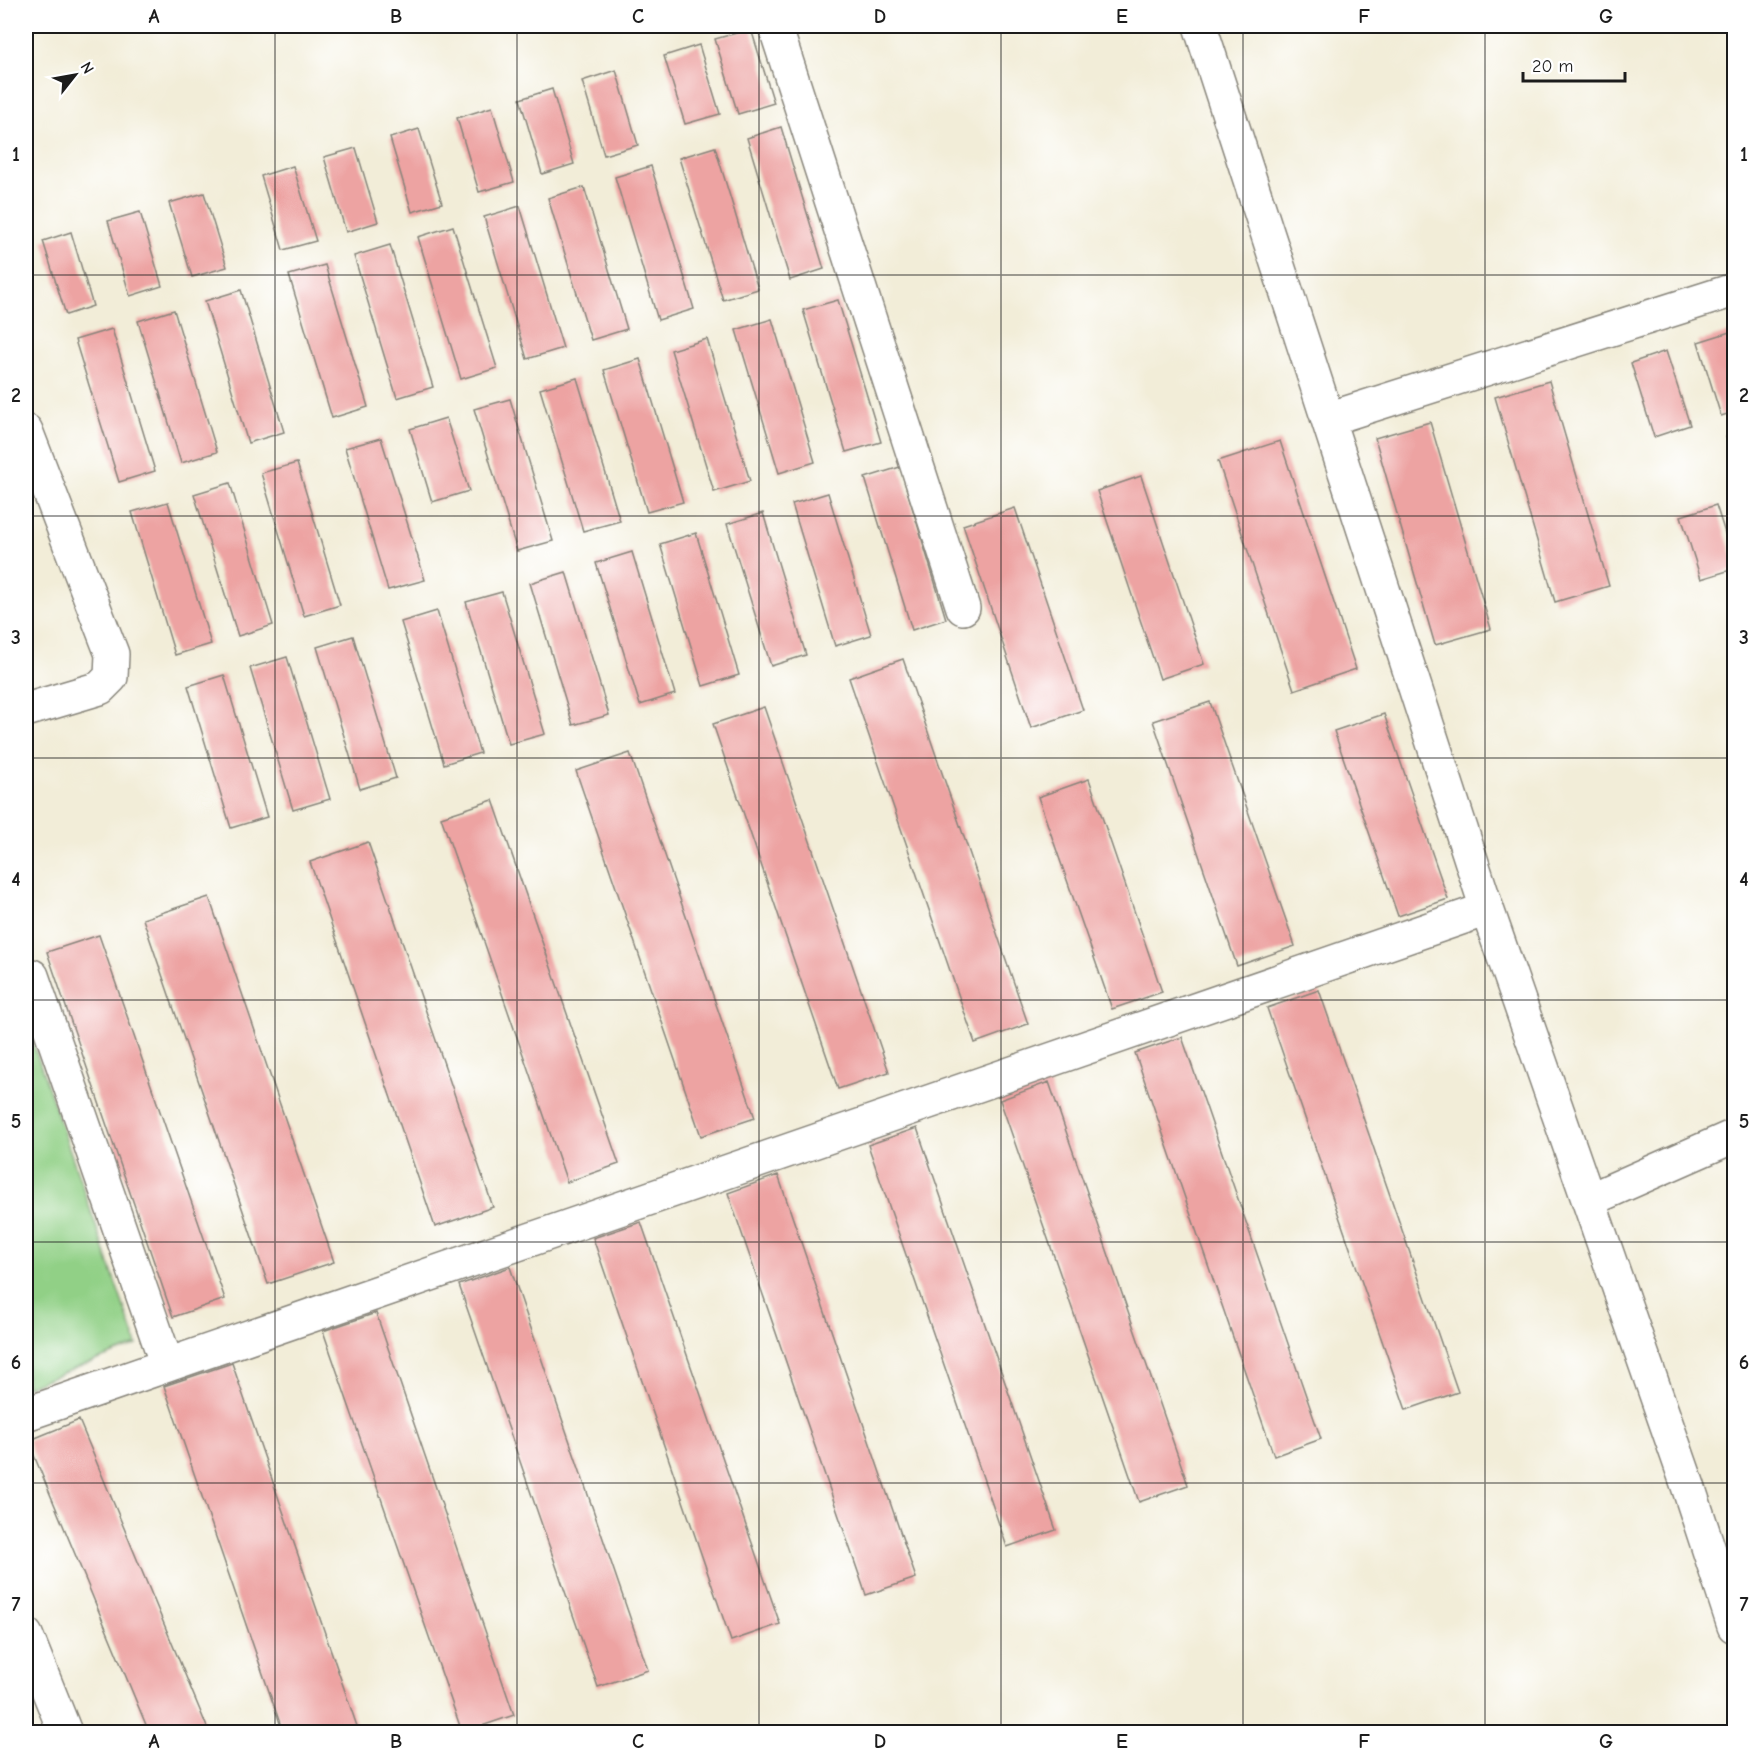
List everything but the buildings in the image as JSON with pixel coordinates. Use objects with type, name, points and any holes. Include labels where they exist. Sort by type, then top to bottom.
[{"type":"street","points":[[775,26],[963,608]]},
{"type":"street","points":[[1200,26],[1487,909],[1688,1486],[1734,1626]]},
{"type":"street","points":[[1328,419],[1734,290]]},
{"type":"street","points":[[26,430],[112,654],[111,677],[100,688],[26,710]]},
{"type":"street","points":[[26,1414],[1487,909]]},
{"type":"street","points":[[32,976],[167,1365]]},
{"type":"street","points":[[1589,1200],[1734,1136]]},
{"type":"street","points":[[26,1635],[65,1732]]},
{"type":"green space","points":[[26,1023],[137,1345],[26,1387]]}]
